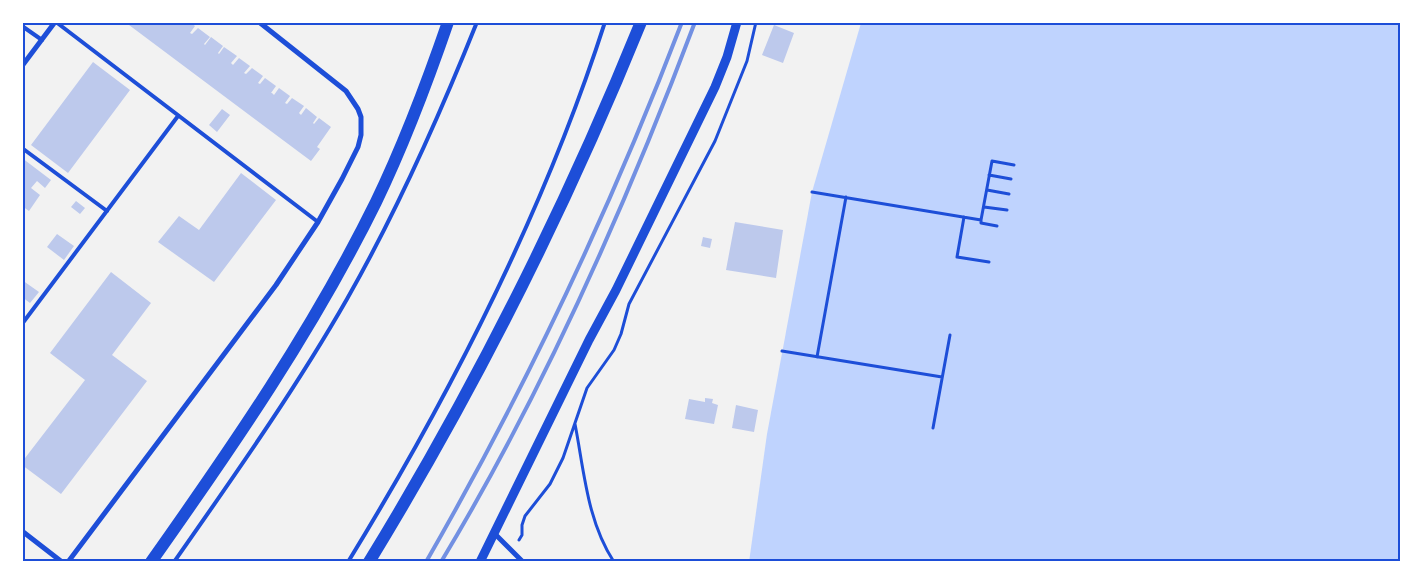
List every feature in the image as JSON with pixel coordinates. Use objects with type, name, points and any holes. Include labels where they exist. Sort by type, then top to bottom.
[{"type":"main road","points":[[151,562],[252,417],[297,346],[339,273],[377,200],[402,145],[448,22]]},
{"type":"main road","points":[[368,562],[445,430],[516,295],[606,106],[641,22]]},
{"type":"street","points":[[22,66],[56,22]]},
{"type":"street","points":[[480,562],[715,87],[727,57],[737,22]]},
{"type":"street","points":[[68,562],[276,285],[318,222],[358,147],[361,135],[361,118],[352,100],[338,84],[262,24]]},
{"type":"street","points":[[22,531],[62,562]]},
{"type":"street","points":[[494,533],[523,562]]},
{"type":"lane","points":[[56,22],[318,222]]},
{"type":"lane","points":[[174,562],[287,397],[347,299],[417,162],[477,22]]},
{"type":"lane","points":[[348,562],[414,449],[454,376],[489,306],[544,185],[605,22]]},
{"type":"lane","points":[[22,26],[42,40]]},
{"type":"lane","points":[[22,324],[178,116]]},
{"type":"lane","points":[[22,148],[107,211]]},
{"type":"path","points":[[522,535],[522,525],[525,516],[550,484],[563,458],[587,388],[614,350],[621,334],[629,304],[715,140],[747,61],[756,22]]},
{"type":"path","points":[[981,220],[992,160],[1014,164]]},
{"type":"path","points":[[989,176],[1011,179]]},
{"type":"path","points":[[987,190],[1009,194]]},
{"type":"path","points":[[812,192],[964,216],[981,220],[981,223],[997,226]]},
{"type":"path","points":[[817,357],[846,197]]},
{"type":"path","points":[[984,207],[1007,210]]},
{"type":"path","points":[[964,216],[957,257],[990,262]]},
{"type":"path","points":[[933,428],[950,335]]},
{"type":"path","points":[[782,351],[942,377]]},
{"type":"path","points":[[575,422],[591,510],[602,539],[614,562]]},
{"type":"water","points":[[861,23],[1400,23],[1400,561],[749,562],[767,434],[812,192]]},
{"type":"building","points":[[125,22],[177,22],[179,24],[181,22],[190,22],[195,26],[190,33],[192,34],[198,28],[210,37],[205,45],[211,37],[223,46],[219,54],[224,47],[237,56],[231,63],[233,65],[239,58],[250,66],[244,73],[246,74],[252,68],[263,76],[258,83],[260,84],[265,78],[276,86],[271,93],[274,95],[279,88],[290,96],[285,103],[287,104],[292,98],[304,106],[299,113],[301,115],[306,108],[317,117],[314,124],[319,118],[331,127],[317,147],[320,149],[311,161]]},
{"type":"building","points":[[774,25],[794,33],[783,63],[762,55]]},
{"type":"building","points":[[93,62],[130,90],[68,173],[31,145]]},
{"type":"building","points":[[222,109],[230,115],[217,132],[209,125]]},
{"type":"building","points":[[22,158],[51,180],[45,188],[37,181],[31,188],[40,195],[29,211],[22,206]]},
{"type":"building","points":[[241,173],[276,200],[214,282],[158,242],[179,216],[199,230]]},
{"type":"building","points":[[76,201],[85,208],[80,214],[71,207]]},
{"type":"building","points":[[735,222],[783,230],[776,278],[726,270]]},
{"type":"building","points":[[57,234],[74,246],[64,260],[47,247]]},
{"type":"building","points":[[703,237],[712,239],[710,248],[701,246]]},
{"type":"building","points":[[111,272],[151,303],[112,355],[147,381],[61,494],[22,465],[22,462],[85,380],[50,353]]},
{"type":"building","points":[[22,280],[39,292],[30,303],[22,297]]},
{"type":"building","points":[[705,398],[713,399],[712,403],[718,405],[714,424],[685,419],[689,399],[705,402]]},
{"type":"building","points":[[736,405],[758,410],[754,432],[732,428]]},
{"type":"railway","points":[[426,562],[498,431],[596,230],[682,22]]},
{"type":"railway","points":[[441,562],[514,432],[580,298],[640,161],[695,22]]}]
